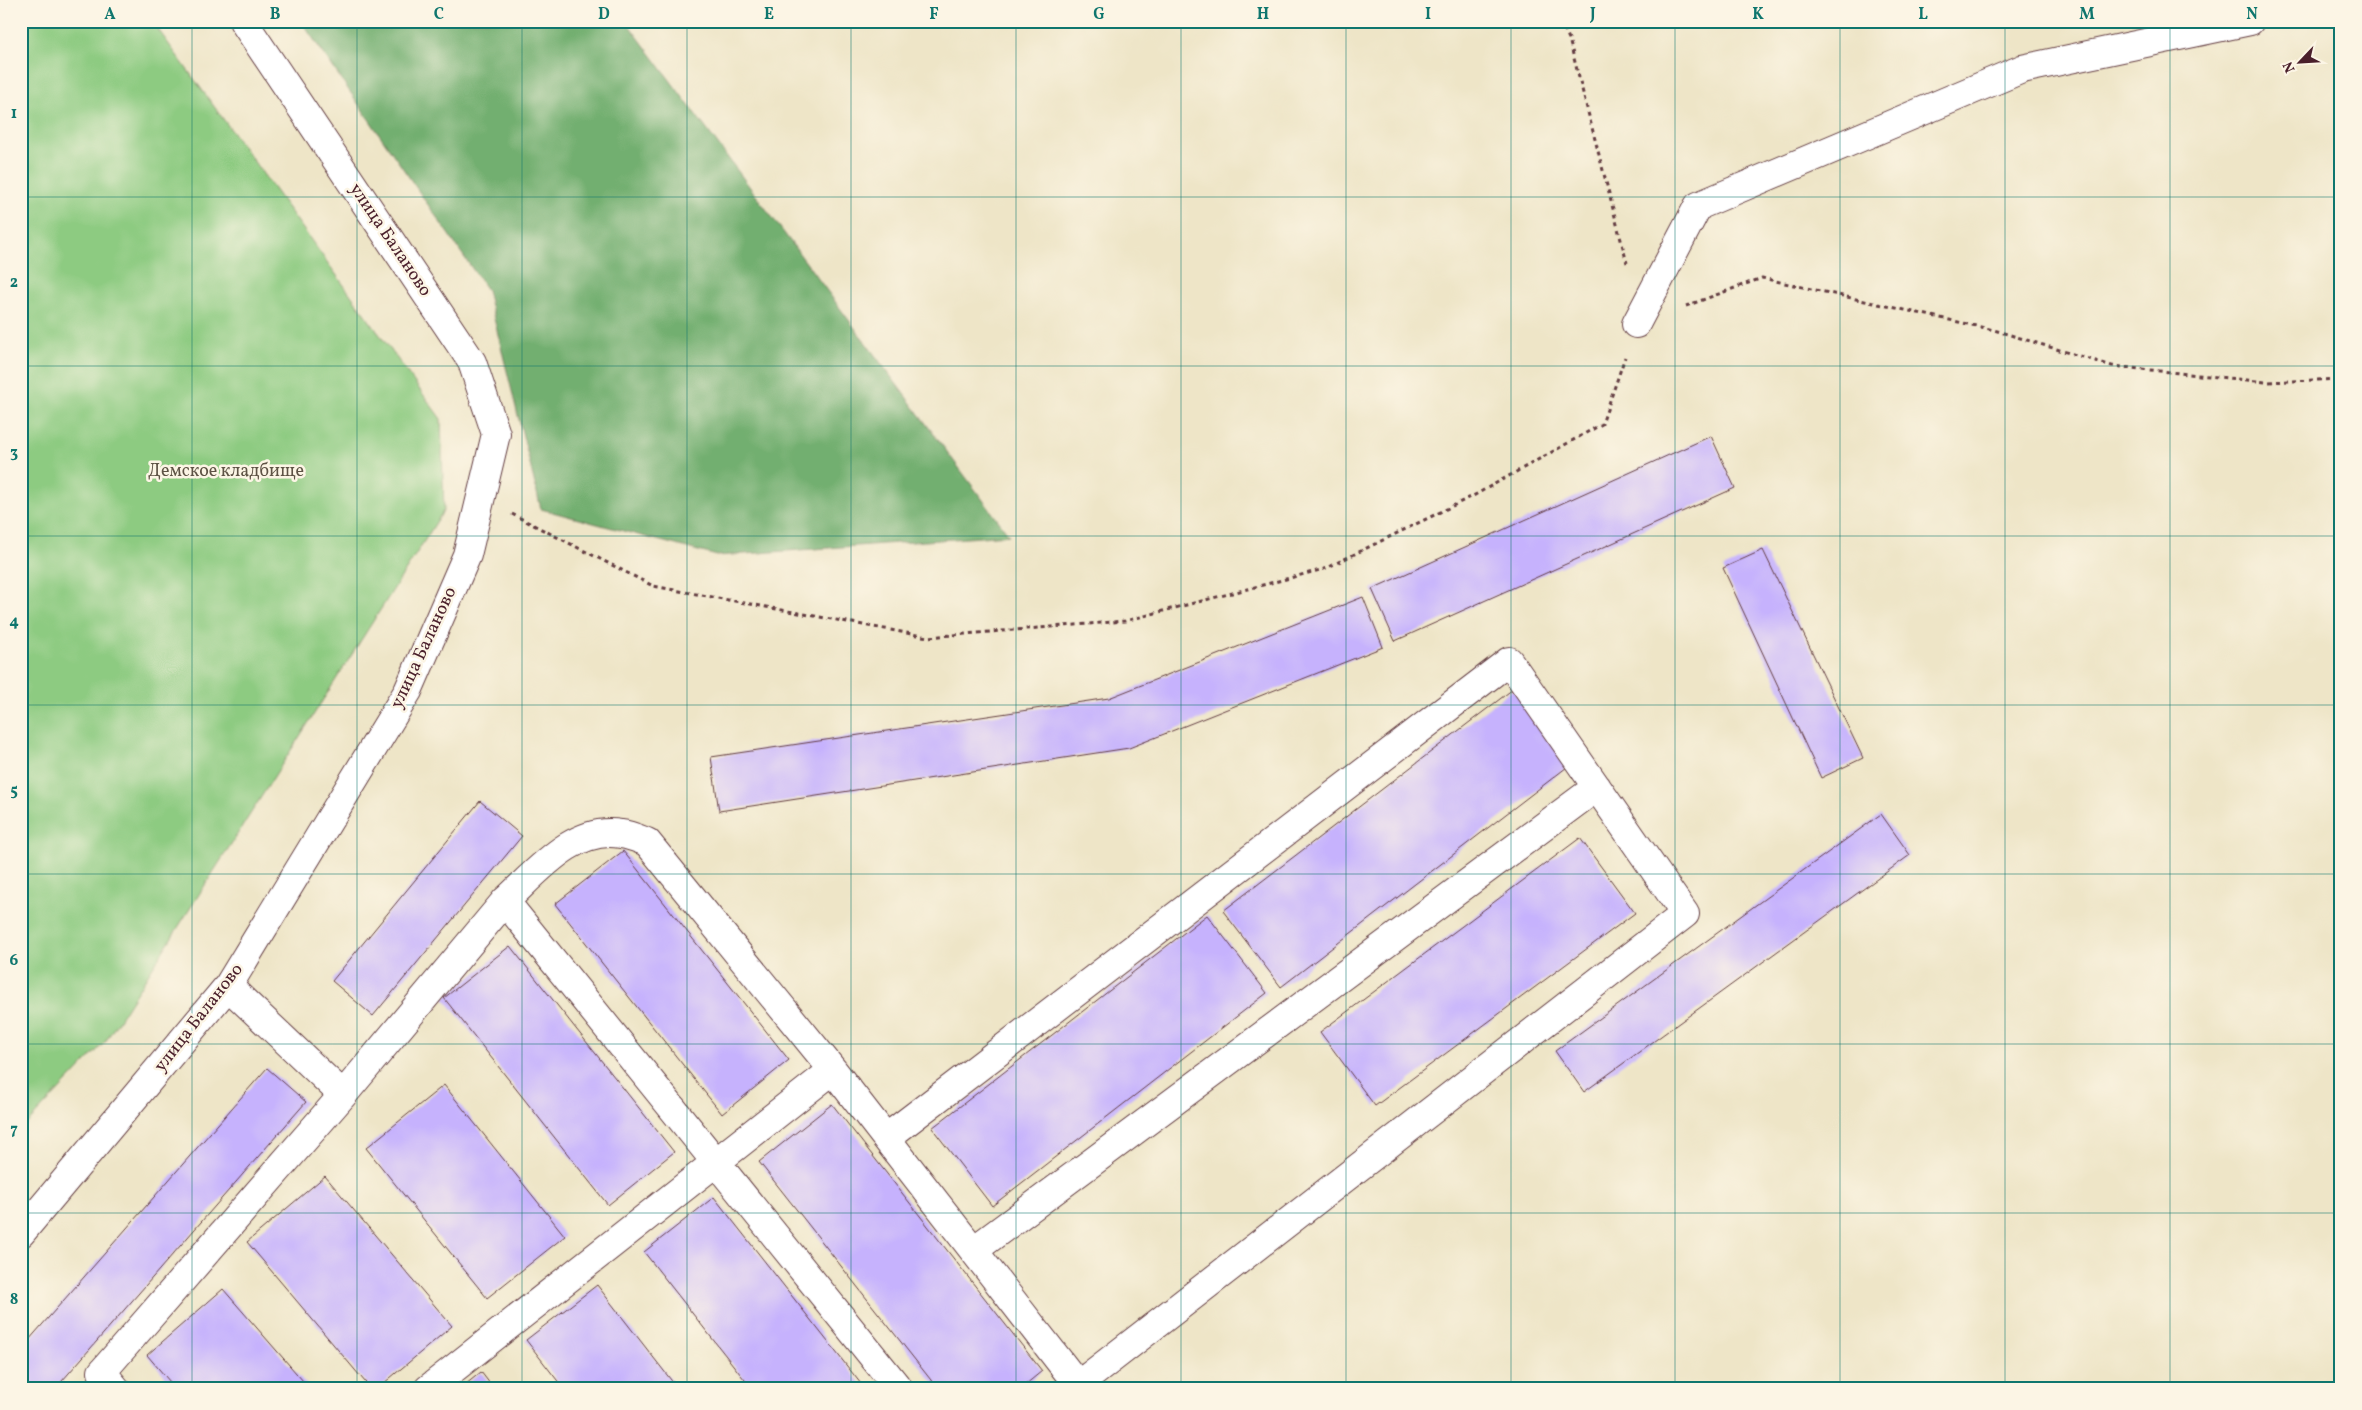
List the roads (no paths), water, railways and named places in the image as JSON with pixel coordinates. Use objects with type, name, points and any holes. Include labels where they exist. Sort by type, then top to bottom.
[{"type":"street","name":"улица Баланово","points":[[21,1233],[228,986],[408,690],[467,555],[496,434],[472,362],[243,21]]},
{"type":"street","points":[[1636,324],[1698,206],[2022,69],[2250,21]]},
{"type":"street","points":[[116,1389],[102,1372],[343,1095],[505,901],[565,847],[594,835],[620,833],[647,842],[833,1070],[886,1138],[974,1250],[1076,1387],[1685,914],[1509,661],[886,1138]]},
{"type":"street","points":[[974,1250],[1597,787]]},
{"type":"street","points":[[505,901],[899,1389]]},
{"type":"street","points":[[228,986],[343,1095]]},
{"type":"street","points":[[428,1389],[715,1161],[833,1070]]},
{"type":"park label","name":"Демское кладбище","points":[[226,471]]}]
